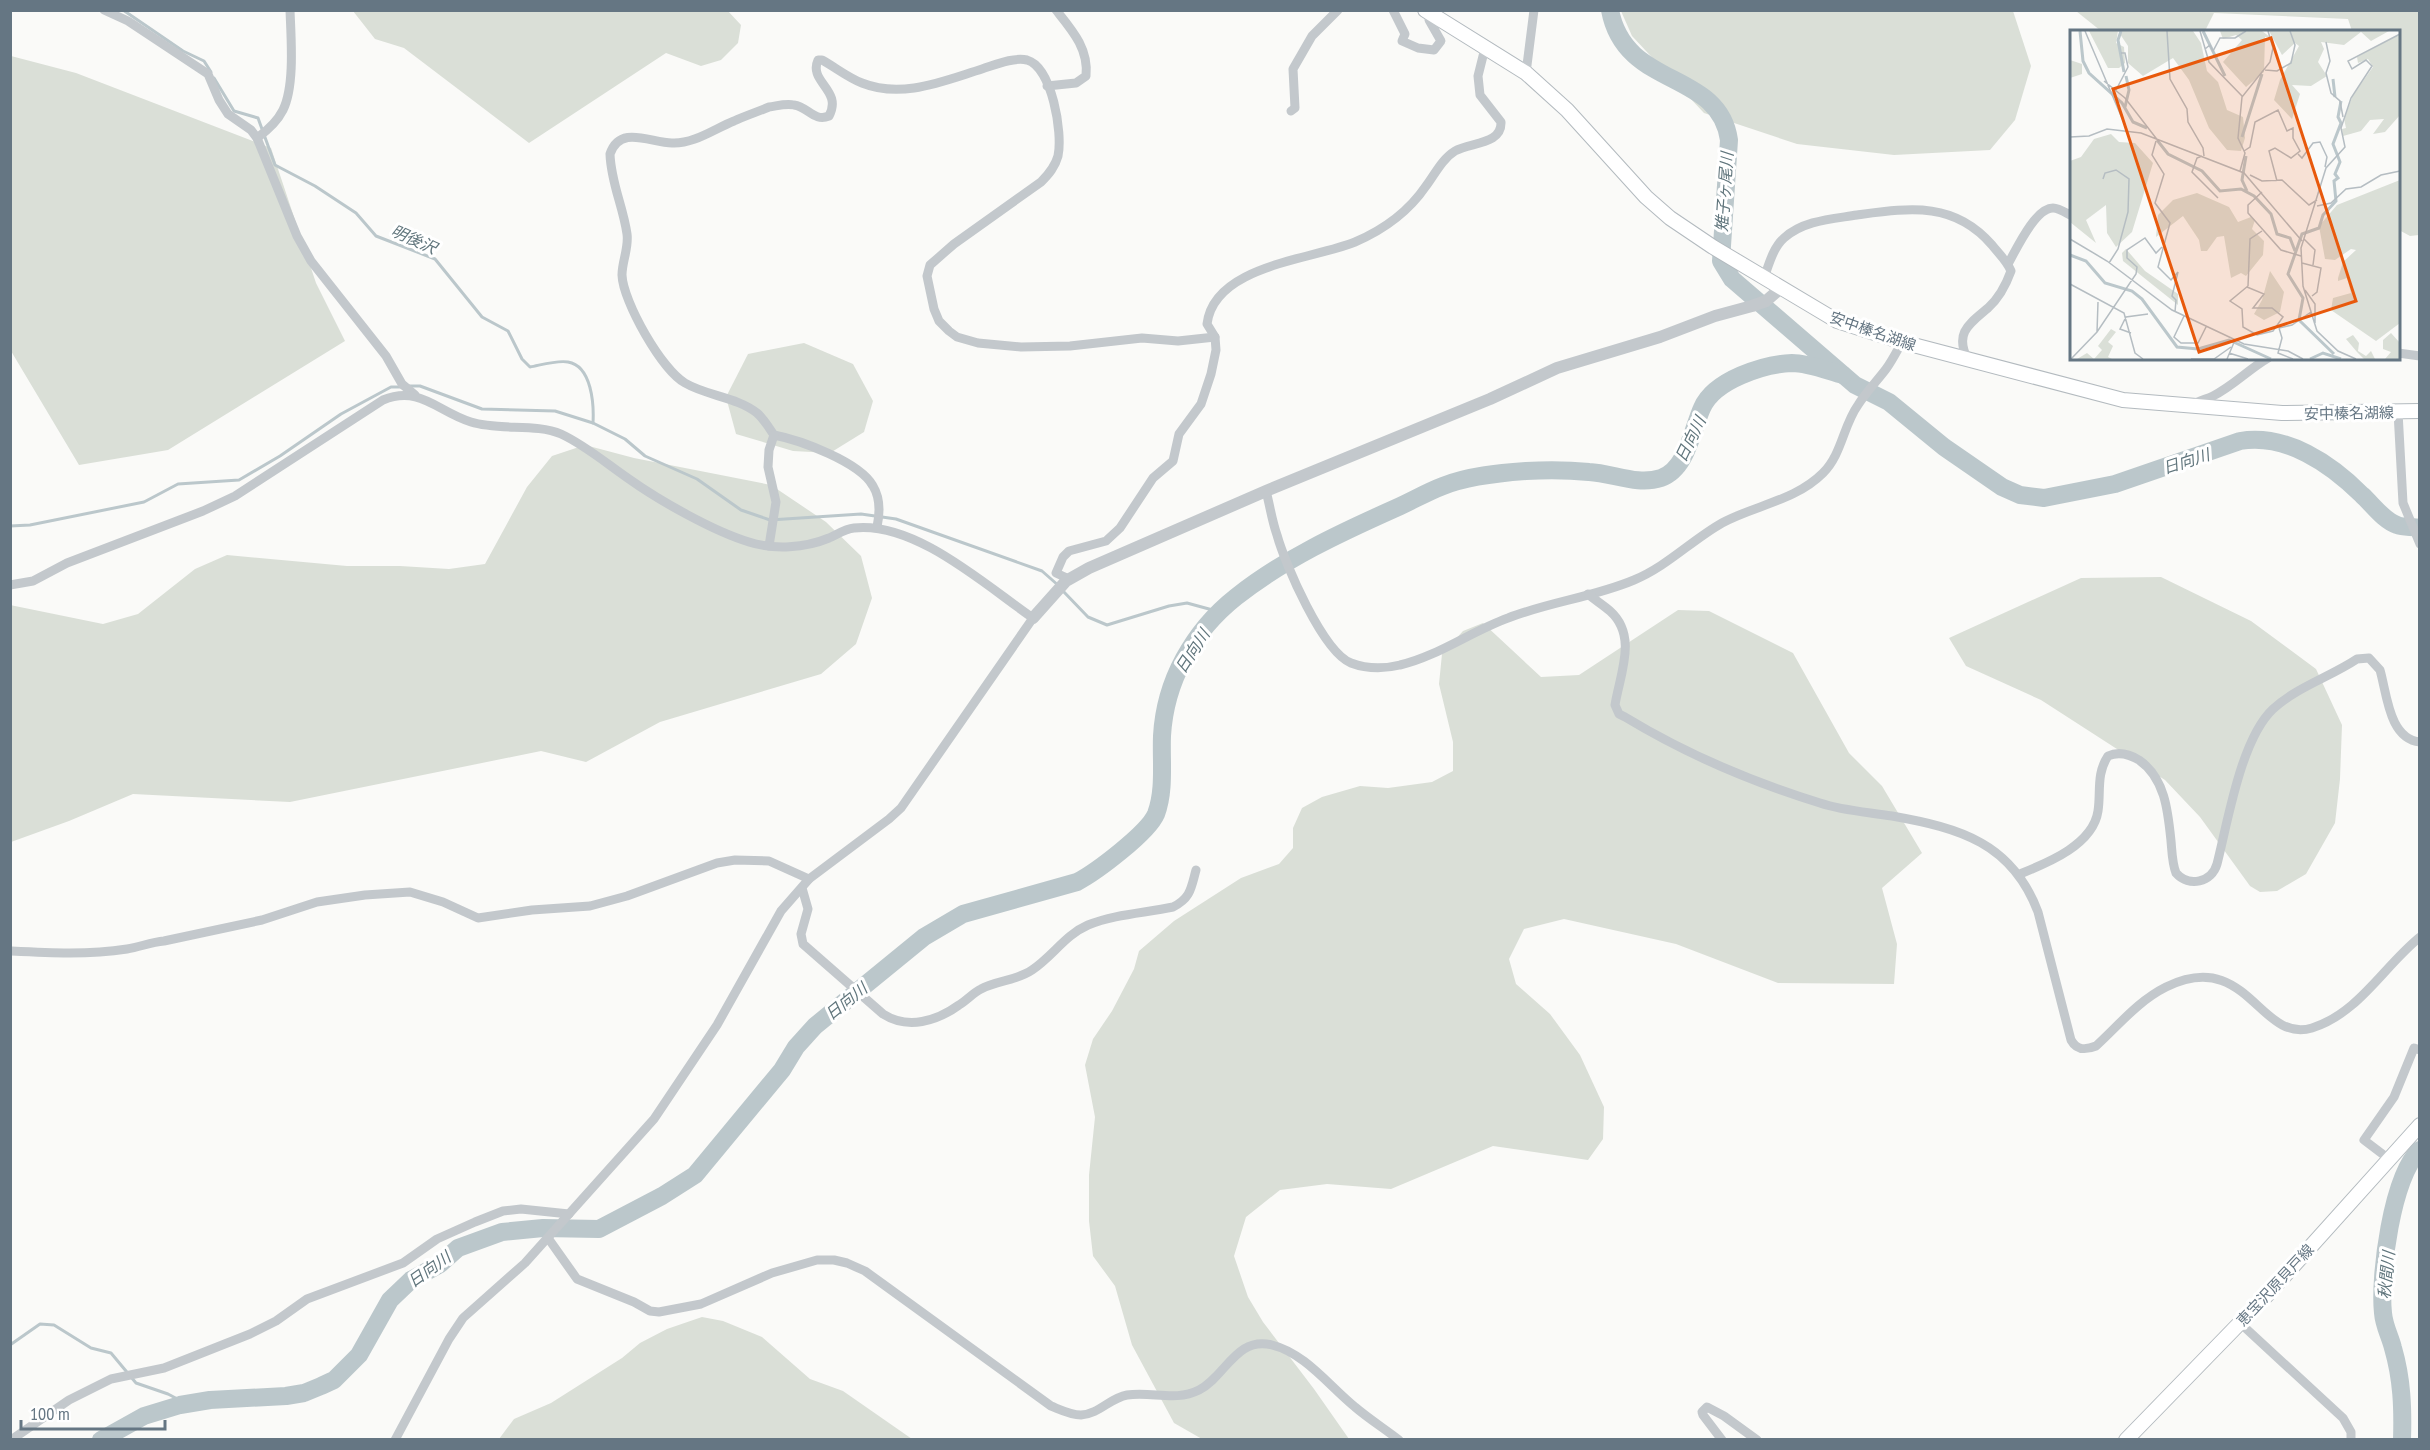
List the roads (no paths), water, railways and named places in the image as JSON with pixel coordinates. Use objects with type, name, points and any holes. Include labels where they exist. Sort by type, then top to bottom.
[{"type":"main road","name":"安中榛名湖線","points":[[1428,12],[1526,73],[1567,110],[1646,197],[1670,218],[1713,247],[1837,321],[1902,342],[2123,400],[2282,413],[2420,411]]},
{"type":"main road","name":"恵宝沢原貝戸線","points":[[2126,1440],[2240,1323],[2420,1125]]},
{"type":"street","points":[[104,10],[128,21],[204,70],[212,79],[219,100],[228,114],[251,130],[257,138],[297,236],[311,261],[386,356],[402,384],[417,397]]},
{"type":"street","points":[[257,138],[272,127],[284,110],[289,89],[290,10]]},
{"type":"street","points":[[1047,86],[1076,83],[1086,76],[1088,62],[1074,32],[1056,10]]},
{"type":"street","points":[[1290,111],[1295,108],[1293,69],[1312,36],[1338,10]]},
{"type":"street","points":[[1393,10],[1405,34],[1402,41],[1418,48],[1434,50],[1441,41],[1429,20],[1428,12]]},
{"type":"street","points":[[1526,73],[1534,10]]},
{"type":"street","points":[[1064,583],[1056,573],[1063,557],[1069,551],[1106,541],[1120,528],[1153,478],[1173,460],[1179,434],[1201,404],[1211,374],[1216,350],[1215,337],[1207,324],[1214,302],[1226,290],[1265,269],[1343,246],[1368,236],[1407,209],[1452,154],[1497,135],[1501,122],[1485,104],[1478,85],[1485,48]]},
{"type":"street","points":[[877,527],[879,502],[873,484],[853,467],[793,438],[774,435],[757,413],[687,384],[676,377],[660,359],[651,345],[623,282],[623,263],[628,241],[613,182],[610,154],[612,148],[621,139],[639,136],[672,143],[693,140],[735,120],[769,107],[784,105],[802,108],[822,119],[829,116],[833,104],[831,94],[815,69],[818,60],[864,84],[895,90],[946,81],[997,64],[1024,60],[1034,64],[1047,86],[1059,126],[1059,149],[1054,166],[1041,182],[954,244],[930,265],[927,276],[939,321],[957,337],[1010,346],[1070,346],[1142,338],[1178,341],[1215,337]]},
{"type":"street","points":[[2008,264],[2031,223],[2055,208],[2070,215]]},
{"type":"street","points":[[1764,278],[1780,242],[1799,228],[1822,221],[1894,209],[1929,211],[1960,219],[1984,236],[2008,264],[2011,271],[2003,289],[1965,329],[1964,351],[1968,360]]},
{"type":"street","points":[[395,1440],[449,1339],[463,1318],[496,1290],[550,1236],[654,1119],[717,1025],[781,912],[809,879],[889,819],[900,808],[1033,618],[1064,583],[1089,568],[1266,491],[1490,399],[1557,368],[1660,337],[1715,316],[1766,301],[1781,288]]},
{"type":"street","points":[[1266,491],[1277,536],[1293,577],[1316,622],[1341,657],[1351,663],[1376,668],[1416,660],[1484,626],[1546,604],[1588,594],[1645,575],[1721,524],[1798,492],[1823,473],[1836,456],[1856,406],[1887,368],[1902,342]]},
{"type":"street","points":[[2400,353],[2420,356]]},
{"type":"street","points":[[2190,407],[2197,401],[2212,397],[2266,360]]},
{"type":"street","points":[[10,585],[33,581],[75,560],[224,501],[298,457],[383,400],[405,394],[417,397],[460,418],[483,425],[558,433],[679,509],[748,542],[769,546],[803,546],[850,529],[877,527],[896,532],[932,549],[1033,618]]},
{"type":"street","points":[[2398,412],[2399,473],[2403,503],[2420,544]]},
{"type":"street","points":[[769,546],[776,502],[768,467],[769,450],[774,435]]},
{"type":"street","points":[[1588,594],[1611,611],[1624,629],[1626,638],[1624,657],[1615,705],[1619,714],[1689,752],[1784,792],[1844,809],[1892,816],[1949,830],[1995,850],[2020,874],[2031,892],[2071,1040],[2076,1046],[2084,1049],[2096,1046],[2128,1014],[2155,994],[2188,979],[2220,979],[2230,983],[2250,996],[2281,1025],[2300,1030],[2317,1026],[2340,1014],[2365,994],[2420,937]]},
{"type":"street","points":[[2020,874],[2053,859],[2090,831],[2098,811],[2101,770],[2108,756],[2120,753],[2135,758],[2145,765],[2159,781],[2166,805],[2172,862],[2176,873],[2184,880],[2192,882],[2209,878],[2215,872],[2247,751],[2263,721],[2285,699],[2357,659],[2364,657],[2375,662],[2399,732],[2408,740],[2420,742]]},
{"type":"street","points":[[10,951],[69,954],[130,949],[149,942],[164,941],[262,920],[317,902],[365,895],[410,892],[443,902],[478,918],[532,910],[590,906],[627,896],[717,863],[735,860],[769,861],[809,879]]},
{"type":"street","points":[[802,888],[808,909],[801,934],[802,944],[883,1014],[907,1023],[935,1019],[981,989],[1023,976],[1037,966],[1063,940],[1089,925],[1117,917],[1173,907],[1186,899],[1196,870]]},
{"type":"street","points":[[2389,1159],[2364,1140],[2394,1097],[2414,1048],[2420,1050]]},
{"type":"street","points":[[12,1436],[69,1400],[111,1378],[164,1368],[249,1334],[276,1321],[307,1299],[355,1279],[403,1263],[437,1239],[475,1222],[503,1211],[512,1210],[541,1210],[566,1216]]},
{"type":"street","points":[[550,1236],[577,1279],[634,1302],[650,1311],[658,1312],[701,1304],[772,1273],[804,1263],[834,1260],[847,1263],[865,1271],[1051,1406],[1070,1414],[1090,1413],[1126,1395],[1184,1396],[1214,1379],[1245,1347],[1256,1343],[1270,1344],[1283,1348],[1296,1357],[1356,1408],[1399,1440]]},
{"type":"street","points":[[2240,1323],[2343,1418],[2351,1432],[2351,1440]]},
{"type":"street","points":[[1722,1440],[1703,1415],[1702,1412],[1707,1407],[1724,1416],[1757,1440]]},
{"type":"waterway","name":"明後沢","points":[[123,10],[183,51],[204,61],[211,72]]},
{"type":"waterway","name":"日向川","points":[[1610,10],[1619,36],[1634,54],[1652,68],[1708,101],[1722,117],[1729,140],[1721,261],[1732,279],[1855,385],[1889,402],[1944,447],[2002,487],[2020,495],[2044,498],[2115,484],[2240,441],[2257,440],[2291,446],[2307,453],[2350,483],[2387,520],[2400,526],[2420,528]]},
{"type":"waterway","name":"明後沢","points":[[214,78],[234,111],[258,118],[275,165],[315,186],[356,213],[376,236],[435,259],[482,317],[508,331],[522,359],[530,367],[559,362],[576,365],[587,378],[590,387],[593,423]]},
{"type":"waterway","name":"日向川","points":[[101,1440],[144,1416],[180,1405],[210,1400],[286,1396],[304,1393],[321,1386],[334,1380],[359,1355],[390,1300],[411,1280],[440,1264],[458,1248],[502,1232],[543,1228],[599,1229],[662,1196],[695,1175],[782,1070],[796,1047],[815,1026],[924,937],[963,914],[1077,882],[1108,861],[1143,831],[1156,814],[1159,805],[1162,786],[1164,716],[1175,677],[1194,641],[1207,625],[1236,597],[1273,571],[1354,527],[1437,488],[1463,480],[1505,473],[1549,470],[1598,473],[1643,481],[1661,478],[1670,473],[1683,458],[1708,398],[1728,382],[1754,370],[1792,363],[1843,375]]},
{"type":"waterway","points":[[408,386],[420,386],[482,409],[555,411],[593,423],[625,439],[645,456],[697,479],[741,510],[770,520],[861,514],[896,519],[1042,571],[1059,586]]},
{"type":"waterway","points":[[10,526],[30,525],[144,502],[178,484],[239,480],[280,456],[341,414],[391,387],[401,387]]},
{"type":"waterway","points":[[1063,591],[1088,617],[1107,625],[1169,606],[1187,603],[1220,612]]},
{"type":"waterway","name":"秋間川","points":[[2402,1440],[2400,1382],[2384,1318],[2383,1276],[2395,1203],[2410,1163],[2420,1150]]},
{"type":"waterway","points":[[10,1345],[40,1324],[54,1325],[91,1348],[111,1353],[136,1383],[168,1394],[187,1404]]},
{"type":"water label","name":"雉子ヶ尾川","points":[[1724,192]]}]
